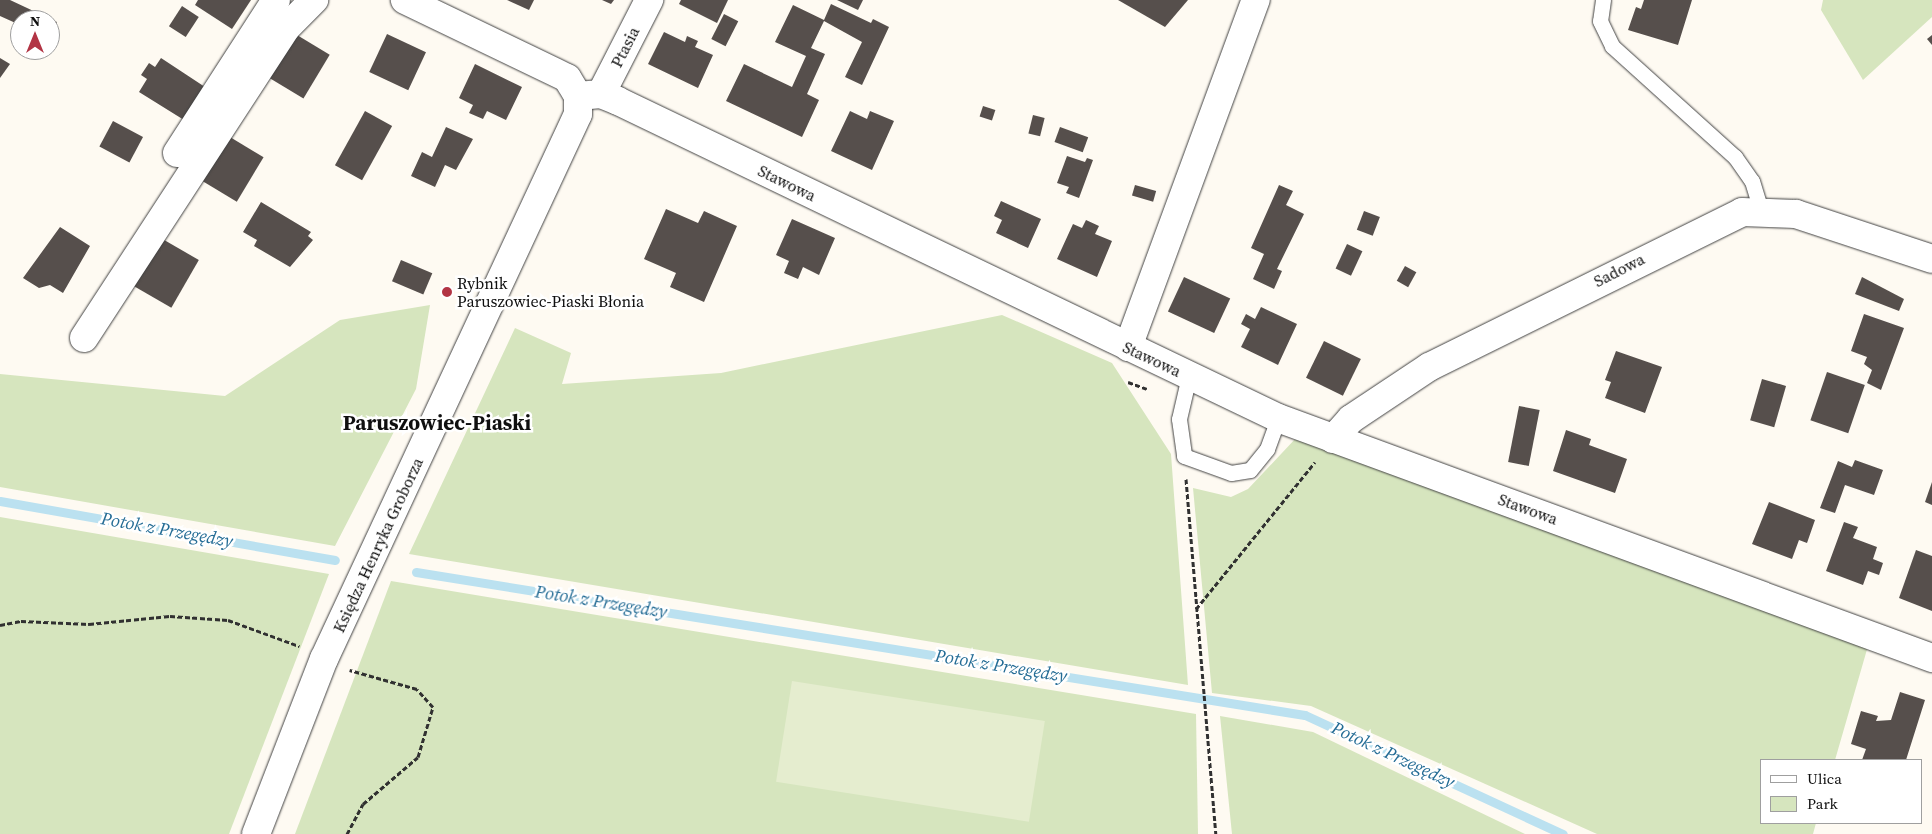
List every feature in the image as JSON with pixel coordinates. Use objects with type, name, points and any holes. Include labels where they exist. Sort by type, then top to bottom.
[{"type":"street","points":[[177,153],[276,0]]},
{"type":"street","points":[[84,338],[286,28],[314,0]]},
{"type":"street","name":"Stawowa","points":[[405,0],[562,75],[590,95],[1278,418],[1932,658]]},
{"type":"street","name":"Ptasia","points":[[590,95],[649,0]]},
{"type":"street","points":[[1128,347],[1256,0]]},
{"type":"street","name":"Księdza Henryka Groborza","points":[[256,834],[324,659],[576,120],[590,95]]},
{"type":"street","name":"Sadowa","points":[[1333,439],[1351,419],[1438,363],[1706,226],[1761,210],[1814,219],[1932,259]]},
{"type":"lane","points":[[1603,0],[1602,29],[1612,46],[1735,157],[1752,181],[1761,210]]},
{"type":"lane","points":[[1189,376],[1179,419],[1184,456],[1231,473],[1250,470],[1266,449],[1278,418]]},
{"type":"path","points":[[1196,609],[1333,439]]},
{"type":"path","points":[[1184,456],[1216,834]]},
{"type":"path","points":[[0,625],[21,621],[89,624],[180,617],[228,620],[297,645]]},
{"type":"path","points":[[347,834],[364,804],[418,757],[433,707],[417,689],[378,680]]},
{"type":"green space","points":[[1823,0],[1932,0],[1932,17],[1863,80],[1821,10]]},
{"type":"green space","points":[[430,305],[416,389],[335,546],[0,487],[0,374],[225,396],[340,320]]},
{"type":"green space","points":[[1002,315],[1112,363],[1171,454],[1188,685],[409,554],[515,328],[571,353],[562,384],[721,373]]},
{"type":"green space","points":[[1296,438],[1868,646],[1835,759],[1760,759],[1760,824],[1816,824],[1813,834],[1597,834],[1311,706],[1212,693],[1193,488],[1231,497],[1248,489]]},
{"type":"green space","points":[[0,517],[329,574],[229,834],[0,834]]},
{"type":"green space","points":[[391,581],[1196,714],[1198,834],[295,834]]},
{"type":"green space","points":[[792,681],[1045,721],[1029,822],[776,782]]},
{"type":"green space","points":[[1220,716],[1313,732],[1525,834],[1232,834]]},
{"type":"building","points":[[0,0],[10,0],[31,10],[10,10],[10,20],[0,16]]},
{"type":"building","points":[[198,0],[251,0],[232,29],[195,5]]},
{"type":"building","points":[[507,0],[534,0],[529,10]]},
{"type":"building","points":[[602,0],[614,0],[611,4]]},
{"type":"building","points":[[681,0],[728,0],[717,23],[679,4]]},
{"type":"building","points":[[837,0],[863,0],[858,10]]},
{"type":"building","points":[[1118,0],[1188,0],[1165,27]]},
{"type":"building","points":[[1644,0],[1692,0],[1678,45],[1628,30],[1636,7],[1641,9]]},
{"type":"building","points":[[831,4],[871,23],[873,19],[889,27],[862,85],[845,77],[862,42],[824,21],[811,48],[825,54],[807,94],[819,100],[802,137],[726,101],[744,64],[792,87],[806,56],[775,42],[793,5],[824,20]]},
{"type":"building","points":[[182,6],[199,17],[186,37],[169,26]]},
{"type":"building","points":[[724,14],[738,21],[726,46],[711,39]]},
{"type":"building","points":[[292,32],[330,55],[303,98],[266,76]]},
{"type":"building","points":[[664,32],[685,42],[687,36],[698,41],[695,47],[713,55],[698,88],[648,64]]},
{"type":"building","points":[[387,34],[426,52],[408,90],[369,72]]},
{"type":"building","points":[[1932,35],[1932,45],[1927,39]]},
{"type":"building","points":[[0,58],[10,64],[0,78]]},
{"type":"building","points":[[161,58],[205,87],[184,120],[139,92],[147,79],[141,75],[149,63],[155,67]]},
{"type":"building","points":[[475,64],[522,87],[506,120],[487,111],[483,119],[469,113],[473,105],[459,98]]},
{"type":"building","points":[[983,106],[995,110],[992,120],[980,116]]},
{"type":"building","points":[[365,111],[392,126],[362,180],[335,165]]},
{"type":"building","points":[[850,111],[867,119],[870,111],[894,121],[872,170],[831,151]]},
{"type":"building","points":[[1033,115],[1045,118],[1040,136],[1028,133]]},
{"type":"building","points":[[113,121],[143,137],[129,163],[99,147]]},
{"type":"building","points":[[446,127],[473,139],[456,170],[445,165],[435,187],[411,176],[422,152],[432,157]]},
{"type":"building","points":[[1060,127],[1088,137],[1083,152],[1055,142]]},
{"type":"building","points":[[225,134],[264,157],[237,202],[198,179]]},
{"type":"building","points":[[1067,156],[1085,162],[1087,158],[1093,160],[1079,198],[1066,193],[1069,187],[1057,183]]},
{"type":"building","points":[[1135,185],[1156,191],[1153,202],[1132,196]]},
{"type":"building","points":[[1279,185],[1293,191],[1286,205],[1304,214],[1277,269],[1282,271],[1274,289],[1253,279],[1264,254],[1251,248]]},
{"type":"building","points":[[1001,201],[1041,219],[1028,248],[996,233],[1002,220],[994,216]]},
{"type":"building","points":[[261,202],[311,232],[308,236],[313,240],[290,267],[254,246],[257,240],[243,232]]},
{"type":"building","points":[[666,209],[698,223],[704,211],[737,226],[704,302],[670,287],[676,273],[644,259]]},
{"type":"building","points":[[1364,211],[1380,217],[1373,236],[1357,230]]},
{"type":"building","points":[[792,219],[835,238],[819,275],[803,267],[798,279],[784,273],[789,261],[776,255]]},
{"type":"building","points":[[1086,220],[1099,226],[1095,234],[1112,241],[1097,277],[1057,259],[1073,224],[1082,228]]},
{"type":"building","points":[[60,227],[90,246],[63,293],[50,285],[39,288],[23,278]]},
{"type":"building","points":[[159,237],[199,260],[171,308],[132,285]]},
{"type":"building","points":[[1347,244],[1362,251],[1351,276],[1336,268]]},
{"type":"building","points":[[401,260],[432,273],[423,294],[392,281]]},
{"type":"building","points":[[1405,266],[1416,272],[1408,287],[1397,281]]},
{"type":"building","points":[[1184,277],[1230,299],[1214,333],[1168,311]]},
{"type":"building","points":[[1862,277],[1904,299],[1899,311],[1855,294]]},
{"type":"building","points":[[1261,307],[1297,324],[1278,365],[1241,347],[1250,329],[1241,324],[1246,314],[1255,319]]},
{"type":"building","points":[[1864,314],[1904,328],[1881,390],[1867,383],[1872,370],[1864,364],[1867,357],[1851,351]]},
{"type":"building","points":[[1324,341],[1361,359],[1343,396],[1306,378]]},
{"type":"building","points":[[1616,351],[1662,367],[1645,413],[1605,398],[1611,382],[1605,380]]},
{"type":"building","points":[[1827,372],[1865,385],[1848,433],[1810,420]]},
{"type":"building","points":[[1762,379],[1786,386],[1774,427],[1750,420]]},
{"type":"building","points":[[1519,406],[1540,410],[1529,466],[1508,462]]},
{"type":"building","points":[[1566,430],[1591,439],[1589,445],[1627,459],[1615,493],[1553,471]]},
{"type":"building","points":[[1855,460],[1883,470],[1874,495],[1845,485],[1835,513],[1820,508],[1838,461],[1852,467]]},
{"type":"building","points":[[1932,482],[1932,505],[1925,502]]},
{"type":"building","points":[[1769,502],[1815,520],[1807,543],[1799,540],[1792,559],[1752,544]]},
{"type":"building","points":[[1844,522],[1858,527],[1853,538],[1877,547],[1873,559],[1883,563],[1879,575],[1868,571],[1863,585],[1826,571]]},
{"type":"building","points":[[1916,550],[1932,556],[1932,611],[1899,598]]},
{"type":"building","points":[[1900,692],[1925,700],[1906,759],[1862,759],[1866,749],[1851,744],[1861,711],[1878,716],[1876,721],[1891,720]]},
{"type":"waterway","name":"Potok z Przegędzy","points":[[0,501],[335,560]]},
{"type":"waterway","name":"Potok z Przegędzy","points":[[416,572],[1305,715],[1563,834]]},
{"type":"place","name":"Rybnik Paruszowiec-Piaski Błonia","points":[[447,292]]},
{"type":"district","name":"Paruszowiec-Piaski","points":[[437,423]]}]
